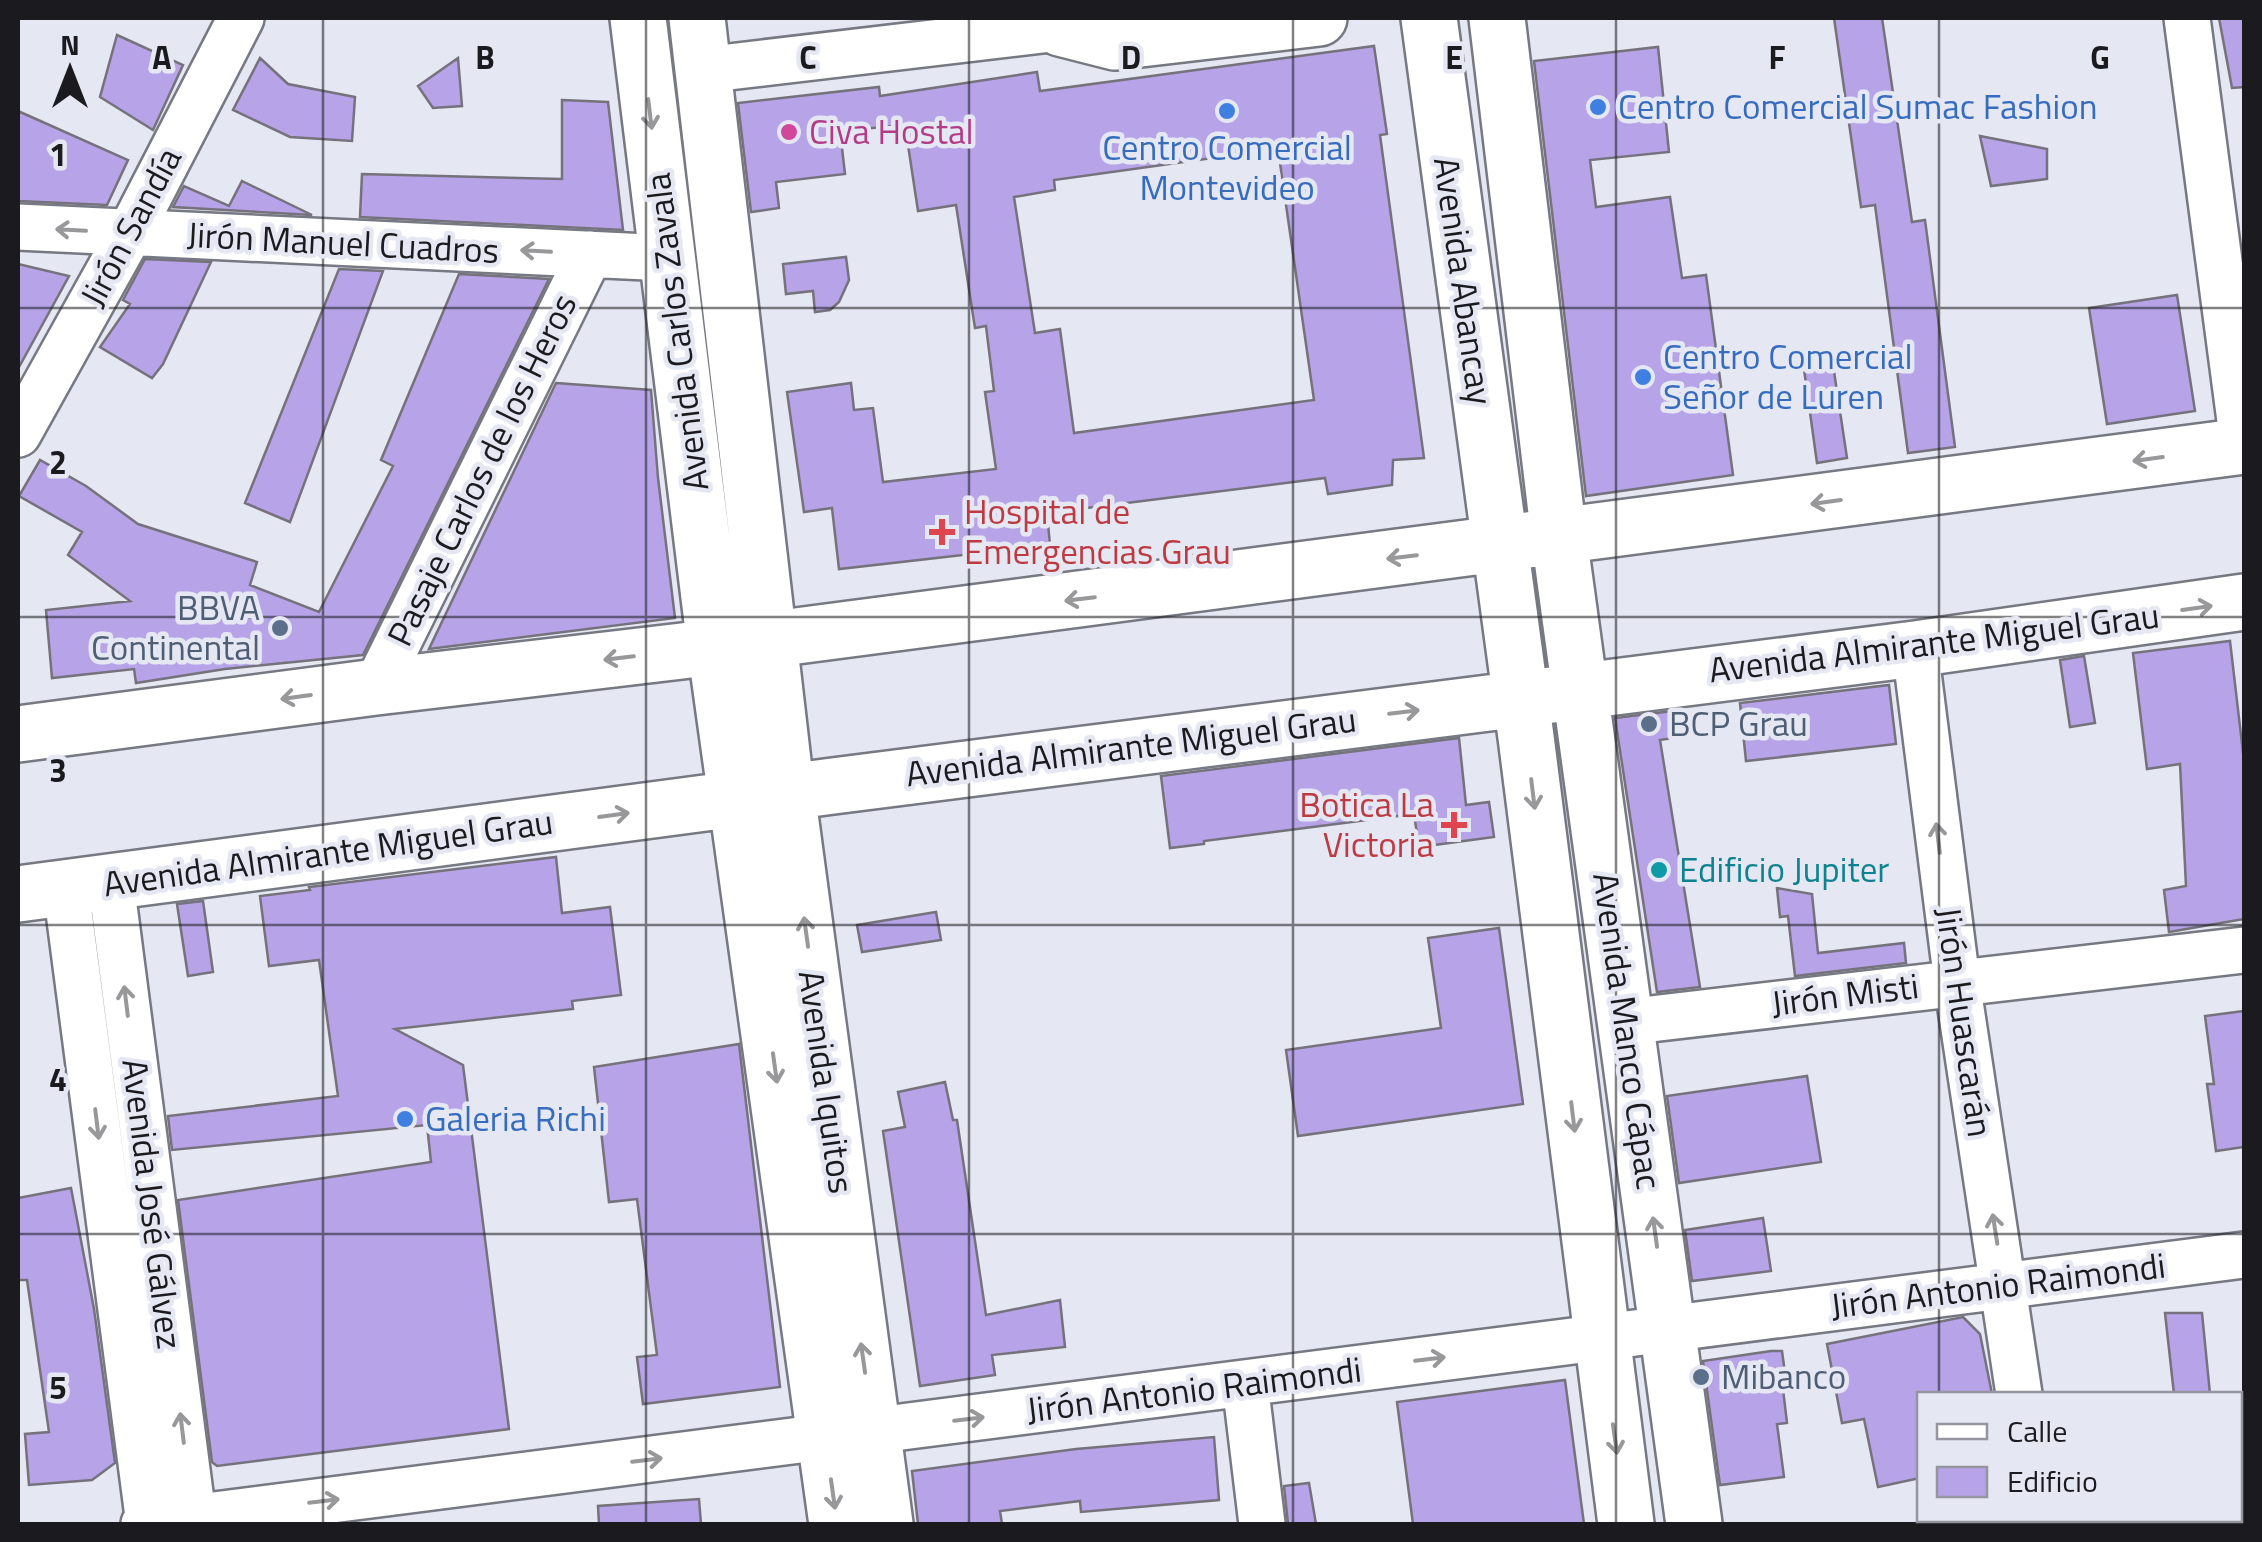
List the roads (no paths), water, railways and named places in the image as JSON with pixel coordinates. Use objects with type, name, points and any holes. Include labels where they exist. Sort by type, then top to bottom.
[{"type":"main road","name":"Avenida Carlos Zavala","points":[[638,18],[678,342],[743,650]]},
{"type":"main road","points":[[1060,28],[1115,42],[1319,18]]},
{"type":"main road","name":"Avenida Abancay","points":[[1497,18],[1560,543]]},
{"type":"main road","name":"Avenida Abancay","points":[[1426,19],[1500,550]]},
{"type":"main road","name":"Avenida Carlos Zavala","points":[[700,44],[734,337],[743,650]]},
{"type":"main road","points":[[678,342],[734,337]]},
{"type":"main road","points":[[18,734],[376,686],[743,650],[2244,448]]},
{"type":"main road","name":"Avenida Manco Cápac","points":[[1560,543],[1694,1524]]},
{"type":"main road","name":"Avenida Manco Cápac","points":[[1500,550],[1626,1524]]},
{"type":"main road","name":"Avenida Almirante Miguel Grau","points":[[65,888],[761,784],[1578,673],[1915,648],[2244,602]]},
{"type":"main road","name":"Avenida Iquitos","points":[[743,650],[849,1434],[884,1524]]},
{"type":"main road","name":"Avenida Iquitos","points":[[837,1524],[849,1434]]},
{"type":"street","name":"Jirón Sandía","points":[[18,434],[130,233],[241,18]]},
{"type":"street","points":[[700,44],[1060,28],[1142,18]]},
{"type":"street","points":[[2187,18],[2244,448]]},
{"type":"street","name":"Jirón Manuel Cuadros","points":[[18,227],[668,258]]},
{"type":"street","name":"Pasaje Carlos de los Heros","points":[[376,686],[590,254]]},
{"type":"street","name":"Jirón Huascarán","points":[[1915,648],[1956,982],[2019,1392]]},
{"type":"street","name":"Avenida José Gálvez","points":[[65,888],[166,1523]]},
{"type":"street","name":"Jirón Misti","points":[[1625,1022],[2244,950]]},
{"type":"street","name":"Jirón Antonio Raimondi","points":[[166,1523],[2244,1255]]},
{"type":"street","points":[[1245,1383],[1262,1524]]},
{"type":"place","name":"Centro Comercial Sumac Fashion","points":[[1598,107]]},
{"type":"place","name":"Centro Comercial Montevideo","points":[[1227,111]]},
{"type":"place","name":"Civa Hostal","points":[[789,132]]},
{"type":"place","name":"Centro Comercial Señor de Luren","points":[[1643,377]]},
{"type":"place","name":"Hospital de Emergencias Grau","points":[[942,532]]},
{"type":"place","name":"BBVA Continental","points":[[280,628]]},
{"type":"place","name":"BCP Grau","points":[[1649,724]]},
{"type":"place","name":"Botica La Victoria","points":[[1454,825]]},
{"type":"place","name":"Edificio Jupiter","points":[[1659,870]]},
{"type":"place","name":"Galeria Richi","points":[[405,1119]]},
{"type":"place","name":"Mibanco","points":[[1701,1377]]}]
